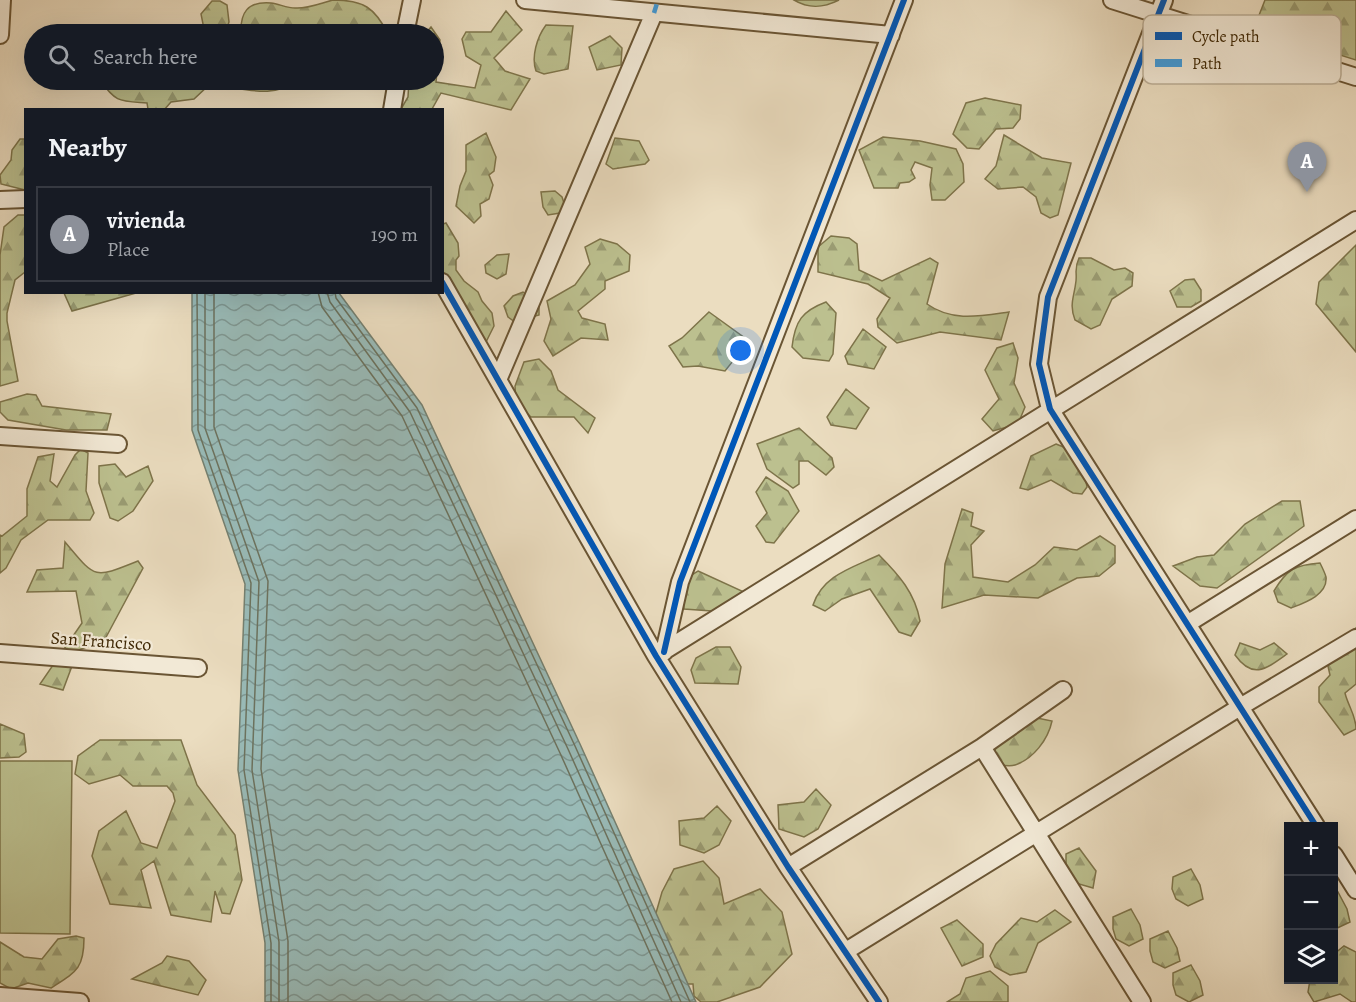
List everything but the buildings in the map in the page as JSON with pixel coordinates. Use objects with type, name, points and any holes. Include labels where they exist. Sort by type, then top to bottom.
[{"type":"street","points":[[0,35],[2,0]]},
{"type":"street","points":[[407,24],[412,0]]},
{"type":"street","points":[[525,0],[557,1],[654,13],[891,35]]},
{"type":"street","points":[[660,654],[680,582],[904,0]]},
{"type":"street","points":[[1112,0],[1162,7],[1184,15]]},
{"type":"street","points":[[498,380],[654,13]]},
{"type":"street","points":[[1143,55],[1048,297],[1039,364],[1050,410],[1313,822]]},
{"type":"street","points":[[1341,72],[1356,77]]},
{"type":"street","points":[[392,108],[395,90]]},
{"type":"street","points":[[0,200],[24,199]]},
{"type":"street","points":[[660,654],[1356,220]]},
{"type":"street","points":[[444,286],[788,867],[879,1002]]},
{"type":"street","points":[[0,436],[118,444]]},
{"type":"street","points":[[1187,624],[1356,519]]},
{"type":"street","points":[[846,951],[1240,707],[1356,638]]},
{"type":"street","name":"San Francisco","points":[[0,653],[198,668]]},
{"type":"street","points":[[788,867],[981,747],[1063,690]]},
{"type":"street","points":[[981,747],[1142,1002]]},
{"type":"street","points":[[1338,861],[1356,890]]},
{"type":"street","points":[[0,996],[30,1001],[80,1002]]},
{"type":"green space","points":[[333,0],[353,2],[367,7],[382,24],[241,24],[244,14],[256,4],[271,3],[289,7],[309,7]]},
{"type":"green space","points":[[794,0],[839,0],[827,5],[816,6],[805,5]]},
{"type":"green space","points":[[1265,0],[1356,0],[1356,60],[1341,55],[1341,15],[1259,15]]},
{"type":"green space","points":[[212,1],[220,1],[227,5],[229,22],[228,24],[203,24],[201,14]]},
{"type":"green space","points":[[506,11],[522,30],[494,58],[505,71],[530,79],[511,110],[441,93],[433,108],[402,108],[408,97],[408,90],[444,90],[444,83],[475,88],[481,65],[466,56],[462,39],[466,32],[491,32]]},
{"type":"green space","points":[[546,25],[573,26],[568,69],[544,74],[536,71],[534,60],[536,47]]},
{"type":"green space","points":[[610,36],[622,48],[621,65],[597,70],[589,47]]},
{"type":"green space","points":[[108,90],[204,90],[194,99],[171,102],[166,108],[148,108],[147,103],[119,99]]},
{"type":"green space","points":[[985,98],[1021,105],[1020,119],[1013,128],[996,129],[979,149],[967,148],[953,134],[966,103]]},
{"type":"green space","points":[[486,133],[496,157],[494,171],[489,175],[493,185],[489,199],[480,204],[481,216],[474,223],[456,206],[466,171],[466,145]]},
{"type":"green space","points":[[1004,135],[1042,158],[1071,163],[1058,215],[1050,218],[1041,213],[1036,197],[1023,187],[998,189],[985,179],[996,166]]},
{"type":"green space","points":[[883,137],[920,141],[956,149],[963,164],[964,182],[945,200],[932,200],[930,185],[932,168],[915,162],[911,170],[915,178],[909,182],[900,183],[898,188],[874,188],[859,150]]},
{"type":"green space","points":[[615,138],[639,141],[649,160],[645,164],[613,169],[606,164]]},
{"type":"green space","points":[[20,139],[24,139],[24,190],[1,184],[0,175],[11,160],[12,150]]},
{"type":"green space","points":[[555,191],[562,197],[565,206],[560,213],[548,215],[543,207],[541,192]]},
{"type":"green space","points":[[18,215],[24,215],[24,273],[15,280],[7,313],[18,381],[0,386],[0,255],[4,227]]},
{"type":"green space","points":[[446,223],[458,243],[459,256],[456,260],[456,270],[464,281],[478,292],[492,313],[494,326],[486,342],[475,349],[444,277],[444,224]]},
{"type":"green space","points":[[831,236],[849,238],[857,244],[859,270],[882,281],[930,258],[938,263],[927,304],[946,313],[966,316],[1009,312],[1001,340],[940,332],[897,343],[878,327],[877,319],[890,298],[868,284],[818,272],[818,247]]},
{"type":"green space","points":[[600,239],[617,244],[630,255],[629,271],[605,281],[605,289],[578,311],[582,318],[605,324],[608,340],[581,338],[553,356],[544,341],[551,319],[547,301],[575,285],[590,264],[585,247]]},
{"type":"green space","points":[[1356,245],[1356,352],[1316,304],[1319,282]]},
{"type":"green space","points":[[509,254],[506,274],[497,279],[486,273],[485,265],[497,255]]},
{"type":"green space","points":[[1079,258],[1091,258],[1114,270],[1125,268],[1133,273],[1132,286],[1112,299],[1100,325],[1091,329],[1075,320],[1072,310]]},
{"type":"green space","points":[[1194,279],[1201,290],[1201,301],[1191,307],[1177,307],[1170,291],[1185,280]]},
{"type":"green space","points":[[523,292],[539,304],[539,315],[515,322],[508,317],[504,306],[513,296]]},
{"type":"green space","points":[[64,294],[132,294],[72,311]]},
{"type":"green space","points":[[826,302],[836,313],[833,354],[829,361],[803,358],[792,347],[795,330],[805,313]]},
{"type":"green space","points":[[709,312],[749,341],[725,371],[698,366],[683,367],[669,346],[682,338]]},
{"type":"green space","points":[[863,329],[886,347],[874,369],[848,364],[845,356]]},
{"type":"green space","points":[[1013,343],[1018,358],[1014,383],[1025,407],[1018,424],[993,431],[982,419],[999,399],[985,370],[997,348]]},
{"type":"green space","points":[[539,359],[551,371],[558,390],[595,418],[588,433],[574,417],[531,417],[516,403],[515,386],[524,362]]},
{"type":"green space","points":[[846,389],[869,408],[856,429],[831,425],[827,417]]},
{"type":"green space","points":[[27,394],[36,395],[42,406],[111,414],[107,430],[66,430],[8,420],[0,412],[0,402]]},
{"type":"green space","points":[[799,428],[832,458],[834,467],[826,475],[808,461],[799,461],[799,484],[793,488],[767,469],[757,444]]},
{"type":"green space","points":[[1056,444],[1081,454],[1087,487],[1082,494],[1073,493],[1051,480],[1028,490],[1020,488],[1031,456]]},
{"type":"green space","points":[[81,449],[88,453],[86,491],[94,513],[90,520],[48,520],[21,540],[6,568],[0,573],[0,535],[2,536],[27,516],[27,489],[38,457],[54,454],[50,481],[57,487],[75,455]]},
{"type":"green space","points":[[115,464],[126,477],[148,466],[153,481],[133,511],[118,521],[110,518],[99,483],[99,466]]},
{"type":"green space","points":[[766,477],[788,491],[799,511],[774,543],[766,542],[756,526],[767,513],[756,492]]},
{"type":"green space","points":[[1282,501],[1300,501],[1304,526],[1217,588],[1200,586],[1173,566],[1197,557],[1214,555],[1245,524]]},
{"type":"green space","points":[[962,509],[973,513],[971,526],[984,531],[971,545],[973,577],[1008,582],[1035,565],[1054,547],[1077,550],[1100,536],[1115,546],[1115,563],[1099,576],[1077,578],[1038,598],[984,595],[942,608],[945,564]]},
{"type":"green space","points":[[65,542],[83,563],[96,572],[112,571],[138,561],[143,568],[104,641],[78,650],[63,690],[40,684],[82,623],[76,591],[27,592],[37,570],[63,568]]},
{"type":"green space","points":[[879,555],[899,577],[918,611],[920,621],[911,636],[899,632],[870,589],[842,599],[825,611],[813,605],[831,579]]},
{"type":"green space","points":[[1320,563],[1326,583],[1319,593],[1308,601],[1291,608],[1278,602],[1274,591],[1288,573],[1304,565]]},
{"type":"green space","points":[[698,571],[744,592],[712,611],[684,609],[680,582]]},
{"type":"green space","points":[[1356,628],[1356,684],[1345,693],[1355,719],[1356,729],[1344,735],[1319,702],[1319,687],[1330,675],[1325,653],[1337,641]]},
{"type":"green space","points":[[1240,643],[1260,650],[1274,643],[1287,654],[1266,668],[1254,670],[1248,668],[1235,655]]},
{"type":"green space","points":[[716,647],[730,647],[741,667],[738,684],[695,683],[691,670],[696,658]]},
{"type":"green space","points":[[1032,717],[1052,721],[1039,748],[1028,758],[1015,765],[995,764],[993,752],[1014,726]]},
{"type":"green space","points":[[0,724],[24,734],[26,752],[19,757],[0,758]]},
{"type":"green space","points":[[100,740],[181,740],[197,785],[235,835],[242,880],[230,914],[222,913],[215,891],[211,922],[171,915],[154,861],[141,870],[151,908],[110,904],[92,856],[99,831],[126,811],[141,843],[157,848],[175,801],[173,793],[167,786],[133,786],[120,775],[89,784],[75,774],[78,756]]},
{"type":"green space","points":[[0,761],[72,761],[70,934],[0,933]]},
{"type":"green space","points":[[816,789],[831,805],[818,829],[804,837],[779,829],[778,805],[804,802]]},
{"type":"green space","points":[[717,806],[731,821],[719,845],[704,853],[680,845],[679,821],[704,818]]},
{"type":"green space","points":[[1079,848],[1096,871],[1093,888],[1072,882],[1066,868],[1066,854]]},
{"type":"green space","points":[[703,861],[719,878],[724,904],[760,889],[782,912],[792,954],[760,987],[717,1002],[701,1002],[694,996],[693,984],[684,984],[652,927],[662,892],[674,869]]},
{"type":"green space","points":[[1191,869],[1200,885],[1203,899],[1188,906],[1176,899],[1172,889],[1173,877]]},
{"type":"green space","points":[[1338,892],[1347,909],[1350,922],[1338,928]]},
{"type":"green space","points":[[1131,909],[1140,925],[1143,939],[1129,946],[1116,939],[1113,917]]},
{"type":"green space","points":[[1055,910],[1071,922],[1038,943],[1026,972],[1010,975],[995,967],[990,956],[996,944],[1021,918],[1037,922]]},
{"type":"green space","points":[[957,920],[983,944],[983,957],[962,966],[941,928]]},
{"type":"green space","points":[[1168,931],[1177,948],[1180,961],[1165,968],[1153,962],[1150,939]]},
{"type":"green space","points":[[76,936],[84,938],[80,963],[67,978],[51,988],[28,983],[11,989],[0,983],[0,942],[24,957],[42,959],[58,939]]},
{"type":"green space","points":[[1344,946],[1356,952],[1356,1002],[1340,994],[1314,1002],[1308,992],[1309,984],[1338,984],[1338,951]]},
{"type":"green space","points":[[167,956],[189,961],[206,980],[198,995],[132,979],[162,963]]},
{"type":"green space","points":[[1191,965],[1200,981],[1203,995],[1189,1002],[1176,995],[1173,973]]},
{"type":"green space","points":[[990,971],[1008,986],[1008,1002],[947,1002],[960,994],[966,978]]},
{"type":"water","points":[[192,294],[340,294],[422,405],[580,744],[696,1002],[265,1002],[265,943],[238,770],[245,584],[192,430]]},
{"type":"marked path","points":[[654,13],[658,0]]},
{"type":"cycle path","points":[[664,652],[680,582],[904,0]]},
{"type":"cycle path","points":[[1158,15],[1164,0]]},
{"type":"cycle path","points":[[1143,54],[1048,297],[1039,364],[1050,409],[1313,822]]},
{"type":"cycle path","points":[[444,285],[656,656],[788,867],[879,1002]]},
{"type":"place","name":"vivienda","points":[[1307,192]]}]
